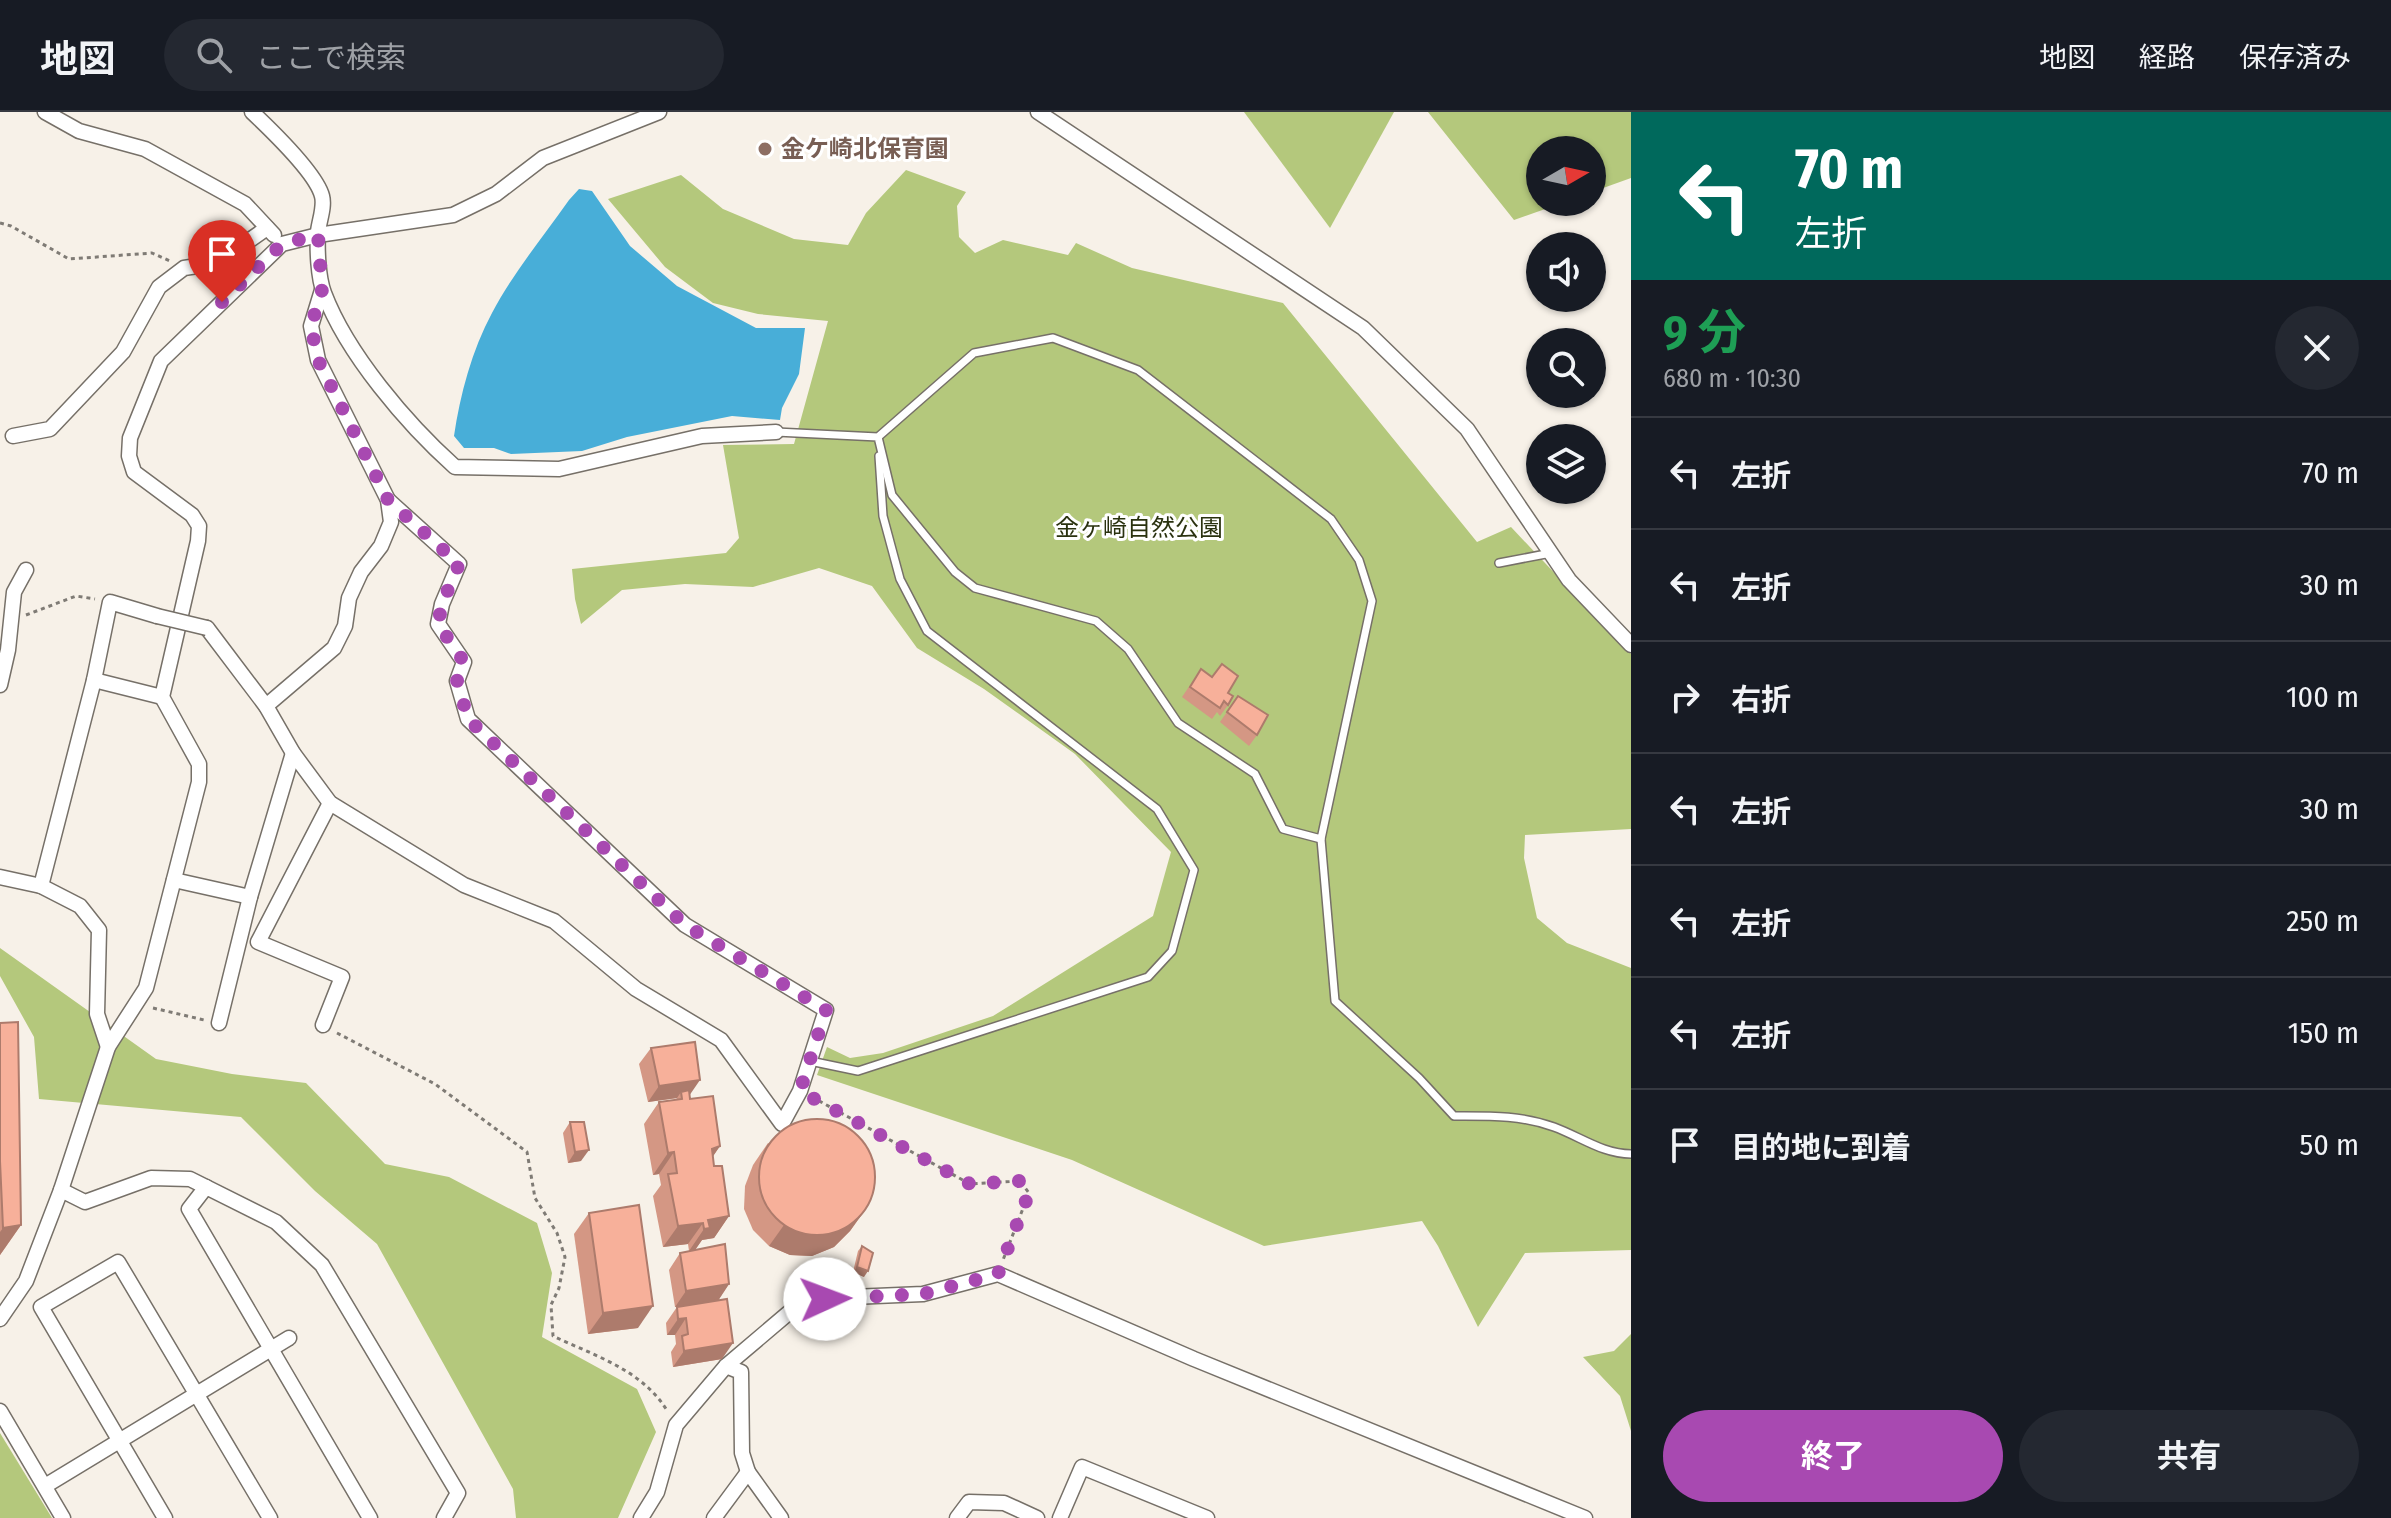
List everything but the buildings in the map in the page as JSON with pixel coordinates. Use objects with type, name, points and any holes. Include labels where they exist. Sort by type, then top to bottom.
[{"type":"street","points":[[45,112],[79,131],[145,149],[245,204],[282,244]]},
{"type":"street","points":[[252,112],[278,137],[318,186],[323,198],[318,235],[322,290],[311,326],[318,360],[388,500],[391,522],[381,546],[361,572],[349,598],[345,626],[334,648],[266,706]]},
{"type":"street","points":[[0,1319],[26,1281],[61,1190],[108,1047],[146,988],[199,782],[199,764],[162,697],[199,526],[192,515],[134,472],[129,456],[130,438],[161,361],[282,244],[318,235],[453,215],[496,194],[543,158],[659,112]]},
{"type":"street","points":[[1038,112],[1363,328],[1467,429],[1569,580],[1631,645]]},
{"type":"street","points":[[13,436],[50,429],[123,352],[159,287],[184,268],[217,263],[267,228]]},
{"type":"street","points":[[322,290],[351,347],[424,440],[455,467],[559,469],[702,436],[776,432]]},
{"type":"street","points":[[41,886],[94,680],[110,602],[207,628],[266,706],[293,753],[330,803],[464,885],[554,921],[636,989],[721,1040],[782,1124],[800,1091],[826,1010],[685,925],[468,719],[457,681],[464,662],[438,624],[442,604],[459,564],[388,500]]},
{"type":"street","points":[[0,685],[8,650],[14,592],[26,570]]},
{"type":"street","points":[[94,680],[162,697]]},
{"type":"street","points":[[219,1023],[250,897],[293,753]]},
{"type":"street","points":[[323,1025],[342,977],[258,942],[330,803]]},
{"type":"street","points":[[0,877],[41,886],[80,906],[99,930],[97,1014],[108,1047]]},
{"type":"street","points":[[174,880],[250,897]]},
{"type":"street","points":[[61,1190],[85,1202],[151,1178],[190,1179],[276,1222],[322,1265],[458,1493],[444,1518]]},
{"type":"street","points":[[206,1187],[189,1209],[370,1518]]},
{"type":"street","points":[[165,1518],[41,1307],[118,1262],[270,1518]]},
{"type":"street","points":[[641,1518],[657,1492],[676,1425],[726,1366],[805,1299],[923,1294],[998,1274],[1194,1359],[1585,1518]]},
{"type":"street","points":[[45,1486],[289,1338]]},
{"type":"street","points":[[726,1366],[741,1372],[742,1453],[748,1472],[781,1518]]},
{"type":"street","points":[[0,1411],[63,1518]]},
{"type":"street","points":[[1060,1518],[1082,1467],[1207,1518]]},
{"type":"street","points":[[714,1518],[748,1472]]},
{"type":"street","points":[[957,1518],[969,1502],[1004,1503],[1037,1518]]},
{"type":"lane","points":[[776,432],[878,437],[974,353],[1053,338],[1138,370],[1331,519],[1359,560],[1372,601],[1321,839],[1335,1001],[1419,1078],[1454,1116],[1514,1116],[1555,1127],[1614,1154],[1631,1154]]},
{"type":"lane","points":[[878,437],[892,495],[955,572],[975,588],[1096,621],[1128,649],[1178,723],[1255,774],[1283,829],[1321,839]]},
{"type":"lane","points":[[810,1061],[858,1071],[1148,977],[1172,951],[1194,870],[1157,809],[927,631],[900,579],[883,516],[878,437]]},
{"type":"lane","points":[[1499,563],[1551,553]]},
{"type":"path","points":[[0,223],[11,226],[69,259],[152,253],[184,268]]},
{"type":"path","points":[[10,621],[76,596],[110,602]]},
{"type":"path","points":[[137,1004],[219,1023]]},
{"type":"path","points":[[323,1025],[435,1084],[527,1152],[535,1198],[557,1233],[565,1257],[559,1288],[551,1305],[553,1336],[629,1371],[657,1393],[676,1425]]},
{"type":"path","points":[[800,1091],[970,1184],[1020,1181],[1029,1193],[998,1274]]},
{"type":"green space","points":[[1244,112],[1394,112],[1330,228]]},
{"type":"green space","points":[[1428,112],[1631,112],[1631,178],[1606,187],[1606,136],[1526,136],[1526,216],[1514,220]]},
{"type":"green space","name":"金ヶ崎自然公園","points":[[906,170],[966,192],[957,206],[959,237],[975,253],[1003,240],[1068,255],[1076,243],[1132,268],[1283,303],[1477,542],[1511,527],[1631,654],[1631,829],[1525,835],[1524,858],[1537,918],[1567,943],[1631,968],[1631,1250],[1525,1253],[1478,1327],[1438,1246],[1422,1221],[1264,1246],[1072,1160],[817,1075],[827,1047],[850,1058],[883,1053],[993,1016],[1153,916],[1171,852],[1075,754],[984,689],[917,648],[872,586],[819,568],[753,587],[685,584],[622,590],[581,624],[572,569],[726,553],[739,538],[723,445],[794,444],[828,321],[758,314],[713,303],[665,267],[608,199],[681,175],[723,209],[794,239],[848,245],[866,213]]},
{"type":"green space","points":[[0,948],[156,1059],[232,1074],[306,1083],[385,1164],[449,1177],[537,1223],[552,1273],[542,1337],[637,1389],[656,1432],[618,1518],[516,1518],[513,1489],[377,1244],[315,1191],[241,1117],[39,1099],[34,1037],[0,976]]},
{"type":"green space","points":[[1631,1334],[1631,1431],[1620,1396],[1583,1357],[1614,1351]]},
{"type":"green space","points":[[0,1433],[52,1518],[0,1518]]},
{"type":"water","points":[[579,189],[592,191],[630,246],[677,286],[756,328],[805,328],[799,374],[782,408],[780,420],[732,416],[627,437],[582,451],[511,454],[494,448],[464,448],[454,436],[463,389],[478,342],[519,269]]},
{"type":"place","name":"金ケ崎北保育園","points":[[765,149]]},
{"type":"route","points":[[222,302],[282,244],[318,235],[322,290],[311,326],[318,360],[388,500],[459,564],[442,604],[438,624],[464,662],[457,681],[468,719],[685,925],[826,1010],[800,1091],[970,1184],[1020,1181],[1029,1193],[998,1274],[923,1294],[825,1299]]}]
